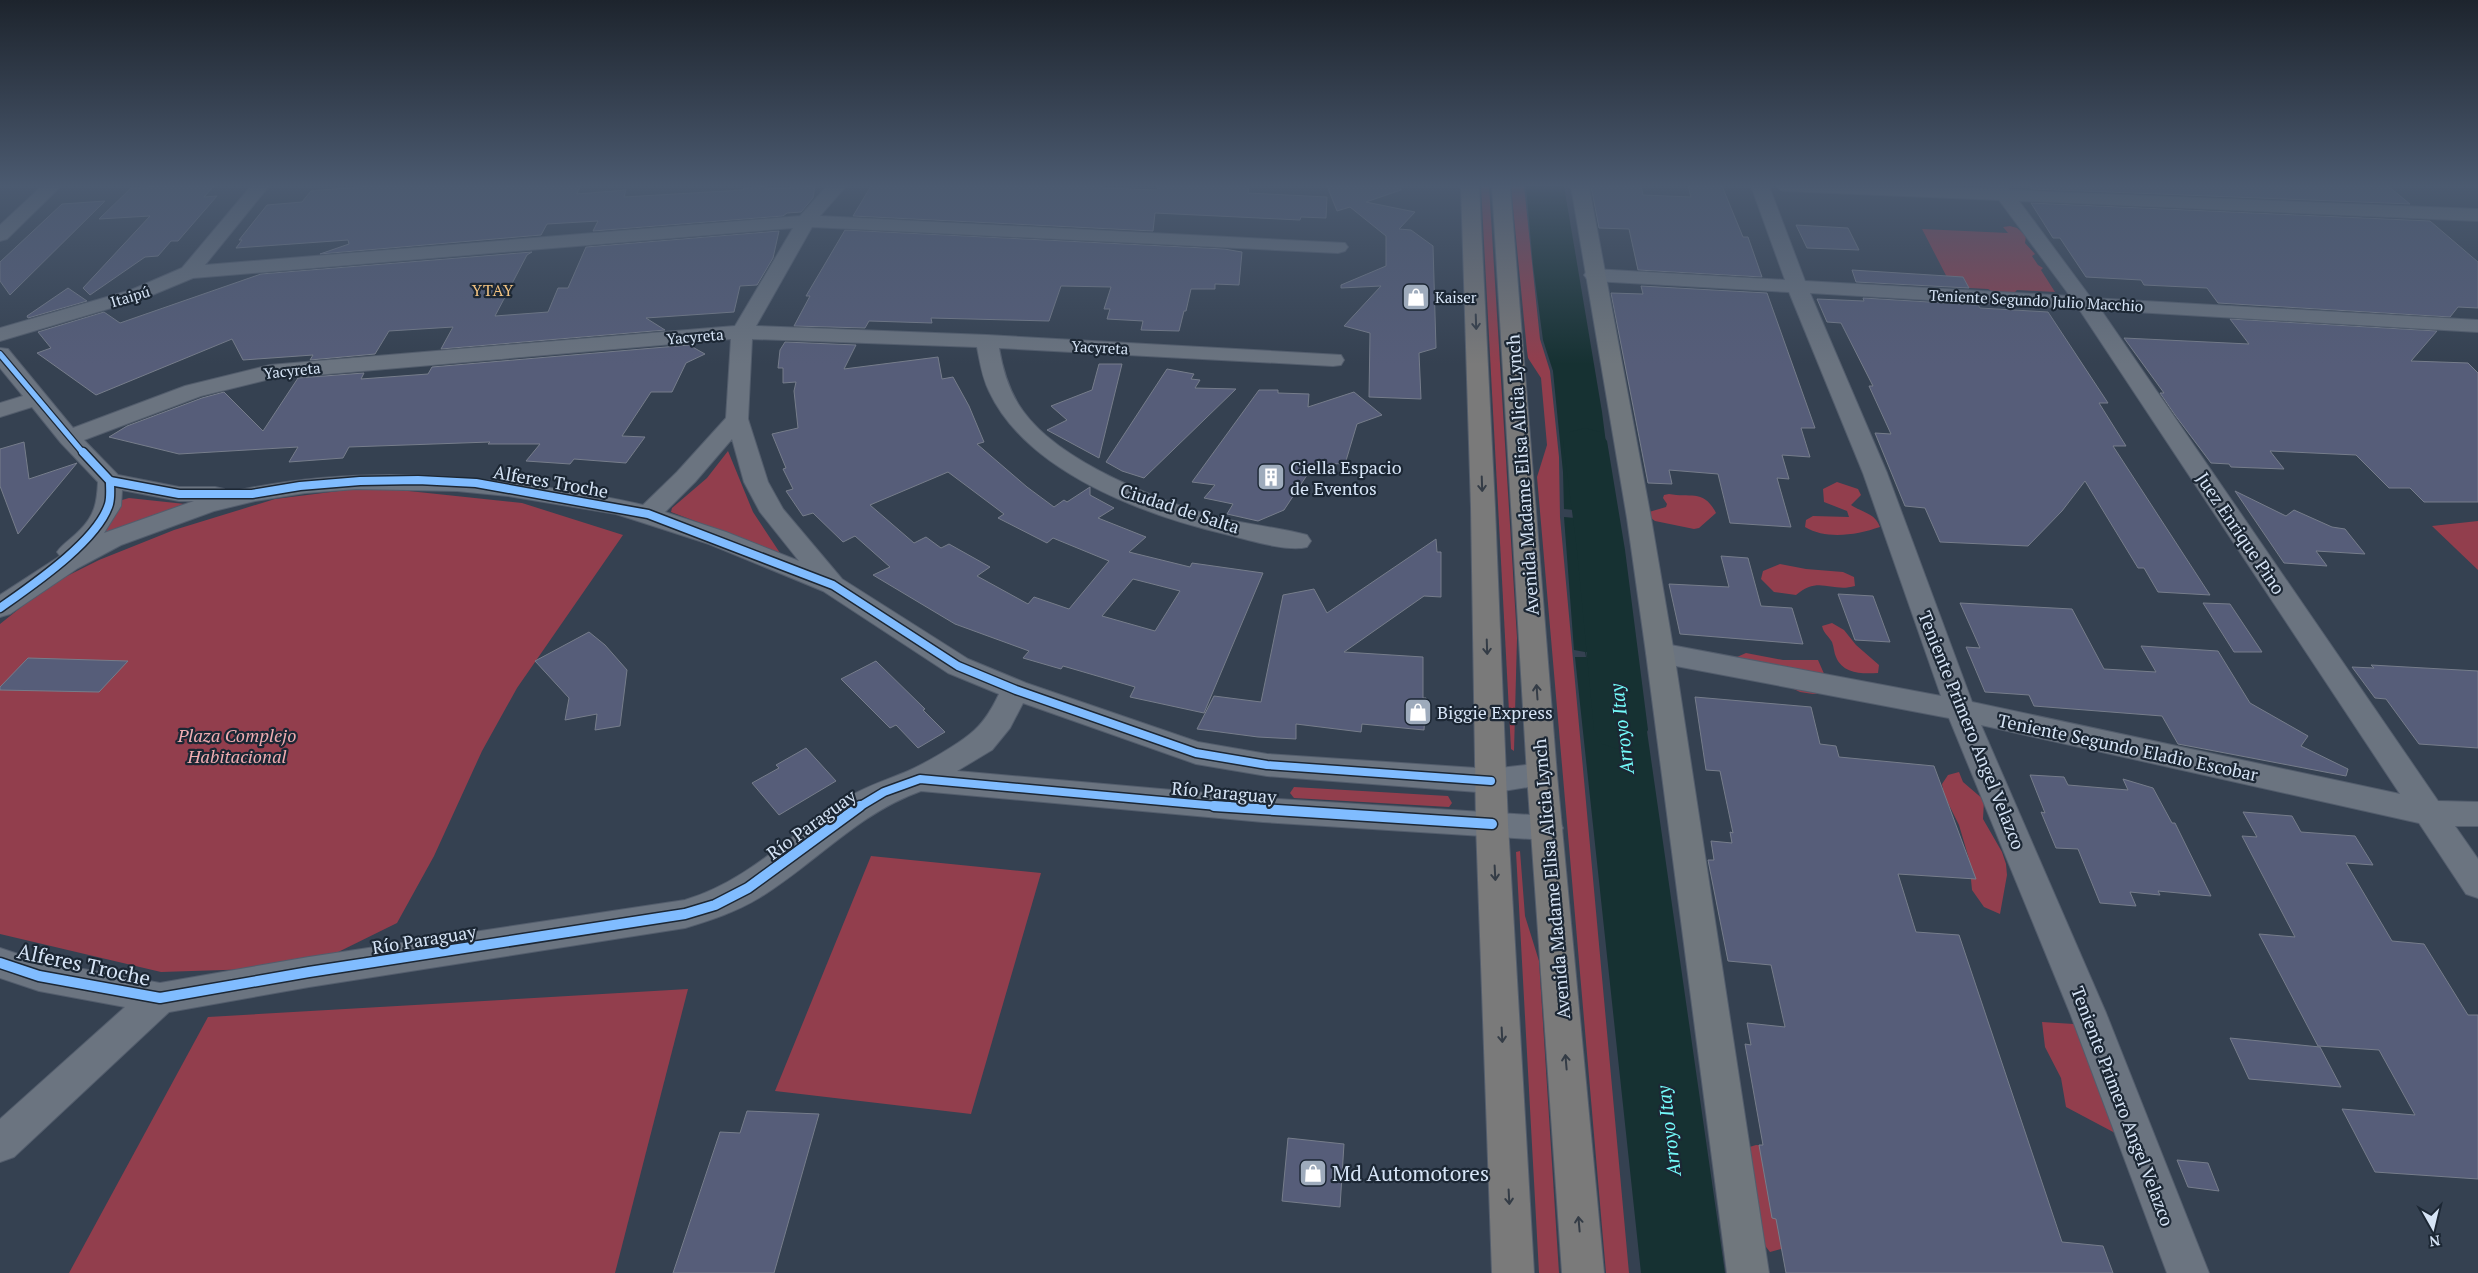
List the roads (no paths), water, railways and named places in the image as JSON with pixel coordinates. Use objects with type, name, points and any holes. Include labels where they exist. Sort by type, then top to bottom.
[{"type":"highway","name":"Avenida Madame Elisa Alicia Lynch","points":[[1472,245],[1483,508],[1492,824],[1513,1273]]},
{"type":"highway","name":"Avenida Madame Elisa Alicia Lynch","points":[[1504,245],[1542,775],[1583,1273]]},
{"type":"main road","points":[[1589,245],[1639,518],[1660,653],[1748,1273]]},
{"type":"street","points":[[189,272],[211,245]]},
{"type":"street","name":"Itaipú","points":[[0,335],[145,292],[189,272],[511,245]]},
{"type":"street","name":"Río Paraguay","points":[[792,245],[742,332],[737,419],[756,482],[772,512],[833,585],[912,638],[958,666],[1016,690],[1196,753],[1266,766],[1491,781],[1542,775]]},
{"type":"street","name":"Itaipú","points":[[1305,245],[1338,247]]},
{"type":"street","name":"Teniente Primero Angel Velazco","points":[[1782,245],[1875,473],[1960,710],[2088,1013],[2188,1273]]},
{"type":"street","name":"Juez Enrique Pino","points":[[2042,245],[2084,302],[2478,885]]},
{"type":"street","name":"Teniente Segundo Julio Macchio","points":[[1594,275],[2084,302],[2475,328]]},
{"type":"street","name":"Yacyreta","points":[[69,438],[196,390],[233,378],[270,372],[742,332],[987,341],[1333,360]]},
{"type":"street","name":"Ciudad de Salta","points":[[987,341],[991,364],[1001,394],[1018,419],[1046,446],[1061,456],[1122,492],[1214,524],[1298,540]]},
{"type":"street","points":[[0,354],[69,438],[110,481],[179,494],[252,494]]},
{"type":"street","points":[[0,410],[36,399]]},
{"type":"street","points":[[648,514],[686,477],[737,419]]},
{"type":"street","name":"Alferes Troche","points":[[3,604],[41,578],[112,538],[182,512],[252,494],[300,486],[360,481],[428,480],[476,483],[648,514],[775,561],[833,585]]},
{"type":"street","points":[[41,578],[90,535],[109,506],[110,481]]},
{"type":"street","name":"Teniente Segundo Eladio Escobar","points":[[1660,653],[1960,710],[2430,813],[2478,814]]},
{"type":"street","points":[[920,779],[980,742],[1000,720],[1016,690]]},
{"type":"street","name":"Río Paraguay","points":[[160,998],[309,972],[693,912],[716,905],[748,888],[861,805],[884,792],[920,779],[1263,810],[1547,828]]},
{"type":"street","name":"Alferes Troche","points":[[0,963],[39,976],[160,998]]},
{"type":"street","name":"Alferes Troche","points":[[0,1144],[160,998]]},
{"type":"water","points":[[1531,245],[1574,245],[1602,412],[1615,513],[1575,510],[1575,517],[1616,520],[1636,655],[1586,652],[1587,658],[1637,662],[1725,1273],[1641,1273],[1575,657],[1586,657],[1585,652],[1574,650],[1564,517],[1575,518],[1574,510],[1564,509],[1563,472],[1553,371],[1543,340]]},
{"type":"waterway","name":"Arroyo Itay","points":[[1585,441],[1601,550],[1621,730]]},
{"type":"place","name":"Kaiser","points":[[1416,297]]},
{"type":"place","name":"Ciella Espacio de Eventos","points":[[1271,477]]},
{"type":"place","name":"Biggie Express","points":[[1418,712]]},
{"type":"place","name":"Md Automotores","points":[[1313,1173]]},
{"type":"district","name":"YTAY","points":[[493,290]]},
{"type":"park label","name":"Plaza Complejo Habitacional","points":[[237,745]]}]
